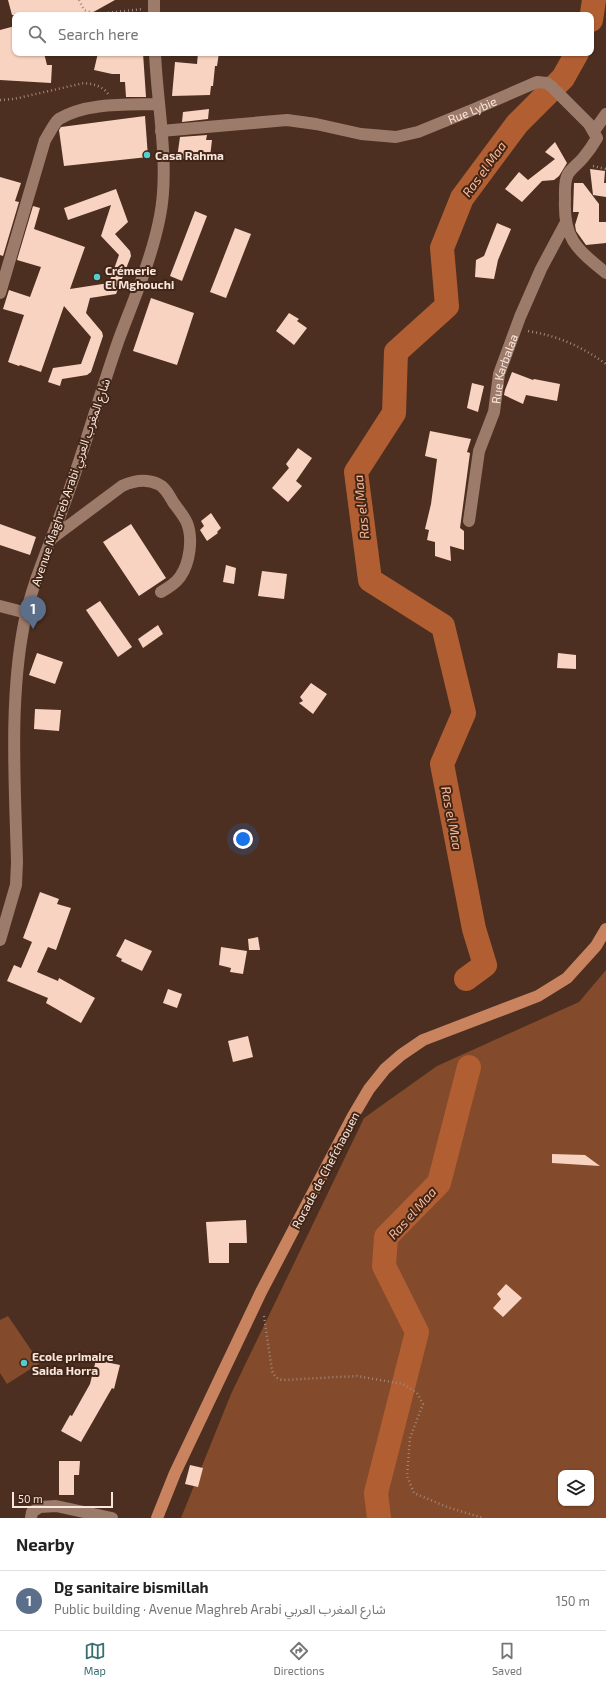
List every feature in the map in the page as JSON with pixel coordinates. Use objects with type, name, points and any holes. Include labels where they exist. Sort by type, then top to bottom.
[{"type":"main road","name":"Rocade de Chefchaouen","points":[[157,1518],[175,1472],[260,1292],[353,1116],[369,1089],[393,1061],[423,1040],[538,996],[567,978],[596,946],[606,929]]},
{"type":"street","name":"Avenue Maghreb Arabi شارع المغرب العربي","points":[[0,940],[16,885],[17,862],[14,707],[17,672],[27,613],[104,383],[154,242],[161,215],[163,184],[155,56]]},
{"type":"street","name":"Rue Lybie","points":[[161,132],[287,120],[316,124],[361,134],[396,137],[418,132],[542,81],[552,87],[596,132]]},
{"type":"street","points":[[0,293],[46,140],[58,120],[82,110],[115,106],[159,104]]},
{"type":"street","points":[[606,114],[596,132],[589,150],[568,174],[564,212],[565,224],[569,236],[577,247],[606,272]]},
{"type":"street","name":"Rue Karbalaa","points":[[469,521],[479,451],[494,412],[499,374],[516,328],[541,269],[565,224]]},
{"type":"street","points":[[51,539],[122,486],[132,481],[142,480],[157,483],[164,488],[186,522],[190,537],[185,568],[177,581],[161,592]]},
{"type":"street","points":[[0,606],[27,613]]},
{"type":"street","points":[[31,1518],[32,1512],[40,1507],[56,1506],[112,1518]]},
{"type":"path","points":[[78,0],[84,10],[90,12]]},
{"type":"path","points":[[115,12],[154,8]]},
{"type":"path","points":[[0,100],[14,99],[84,83],[95,84],[106,91],[115,106]]},
{"type":"path","points":[[516,328],[545,334],[572,343],[606,364]]},
{"type":"path","points":[[264,1313],[272,1371],[275,1377],[284,1380],[357,1376],[403,1384],[417,1393],[423,1404],[410,1438],[407,1476],[414,1493],[447,1507],[483,1518]]},
{"type":"shaded area","points":[[606,970],[606,1518],[181,1518],[231,1394],[364,1118],[437,1066],[579,1002]]},
{"type":"shaded area","points":[[8,1316],[40,1363],[7,1384],[0,1373],[0,1320]]},
{"type":"building","points":[[8,0],[115,0],[93,12],[12,12],[12,15]]},
{"type":"building","points":[[12,27],[12,56],[45,56],[47,65],[52,65],[51,83],[0,80],[0,30]]},
{"type":"building","points":[[97,56],[143,56],[146,97],[126,97],[125,82],[120,82],[120,74],[112,74],[94,70]]},
{"type":"building","points":[[198,56],[219,56],[217,66],[215,66],[213,86],[211,86],[210,95],[172,96],[175,62],[197,64]]},
{"type":"building","points":[[209,109],[208,119],[182,122],[183,112]]},
{"type":"building","points":[[145,116],[148,157],[64,166],[59,130],[61,127]]},
{"type":"building","points":[[207,135],[206,140],[212,140],[208,162],[177,158],[180,137]]},
{"type":"building","points":[[555,142],[567,163],[559,176],[554,180],[542,181],[522,202],[505,189],[519,172],[528,180],[555,159],[545,152]]},
{"type":"building","points":[[590,169],[605,171],[604,183],[606,183],[606,197],[593,195]]},
{"type":"building","points":[[0,177],[21,183],[15,201],[19,202],[3,256],[0,255]]},
{"type":"building","points":[[574,183],[583,183],[599,204],[599,222],[606,222],[606,243],[586,245],[576,231],[575,225],[579,212],[573,212]]},
{"type":"building","points":[[116,189],[128,222],[115,234],[130,251],[131,256],[116,294],[90,298],[86,313],[102,332],[103,336],[91,372],[87,375],[62,379],[60,386],[48,382],[53,368],[81,364],[91,337],[64,306],[41,372],[20,365],[19,366],[8,362],[24,315],[3,309],[9,290],[30,297],[41,267],[17,260],[33,206],[40,208],[34,229],[85,247],[70,289],[109,283],[119,255],[101,236],[111,205],[68,220],[64,208]]},
{"type":"building","points":[[195,211],[207,216],[182,281],[170,276]]},
{"type":"building","points":[[497,223],[511,229],[498,260],[494,279],[475,277],[476,260],[484,256]]},
{"type":"building","points":[[235,228],[251,234],[226,298],[210,292]]},
{"type":"building","points":[[151,298],[194,313],[177,365],[133,351]]},
{"type":"building","points":[[289,313],[299,319],[297,321],[307,328],[294,345],[276,331]]},
{"type":"building","points":[[512,372],[533,380],[560,384],[557,401],[526,395],[523,404],[504,395]]},
{"type":"building","points":[[472,383],[484,386],[478,412],[467,408]]},
{"type":"building","points":[[430,431],[471,439],[467,452],[470,453],[460,528],[464,531],[464,550],[450,546],[451,561],[435,556],[435,542],[427,540],[429,530],[425,529],[431,504],[437,459],[425,456]]},
{"type":"building","points":[[298,448],[312,458],[296,481],[302,486],[288,502],[272,488],[289,468],[286,464]]},
{"type":"building","points":[[211,513],[221,528],[217,532],[218,533],[207,541],[200,530],[204,526],[201,521]]},
{"type":"building","points":[[0,524],[36,537],[30,555],[0,545]]},
{"type":"building","points":[[131,524],[166,578],[139,596],[103,542]]},
{"type":"building","points":[[226,565],[236,568],[234,584],[223,582]]},
{"type":"building","points":[[262,571],[287,574],[284,599],[258,596]]},
{"type":"building","points":[[100,601],[132,647],[118,657],[86,610]]},
{"type":"building","points":[[158,625],[163,634],[143,648],[138,639]]},
{"type":"building","points":[[37,653],[63,662],[55,684],[29,675]]},
{"type":"building","points":[[558,653],[576,655],[576,669],[557,668]]},
{"type":"building","points":[[311,683],[327,694],[313,714],[299,703],[303,701],[300,697]]},
{"type":"building","points":[[35,709],[61,710],[59,731],[34,729]]},
{"type":"building","points":[[40,892],[59,899],[57,904],[71,908],[56,950],[48,947],[37,972],[58,981],[59,978],[95,998],[81,1023],[46,1003],[48,998],[7,981],[14,965],[21,968],[32,942],[23,938]]},
{"type":"building","points":[[258,937],[260,950],[249,950],[248,939]]},
{"type":"building","points":[[125,939],[152,951],[142,971],[121,961],[122,959],[116,956]]},
{"type":"building","points":[[221,947],[247,951],[243,974],[230,972],[231,968],[219,965]]},
{"type":"building","points":[[168,989],[182,994],[177,1008],[163,1003]]},
{"type":"building","points":[[248,1036],[253,1057],[233,1062],[228,1041]]},
{"type":"building","points":[[552,1154],[585,1155],[600,1166],[552,1163]]},
{"type":"building","points":[[246,1220],[247,1243],[229,1243],[229,1263],[209,1263],[206,1222]]},
{"type":"building","points":[[506,1284],[522,1298],[503,1317],[493,1308],[501,1299],[497,1294]]},
{"type":"building","points":[[96,1360],[120,1365],[114,1389],[112,1388],[81,1442],[61,1431],[70,1415],[72,1416],[90,1384]]},
{"type":"building","points":[[59,1461],[80,1461],[79,1475],[74,1475],[74,1495],[59,1495]]},
{"type":"building","points":[[190,1465],[203,1468],[198,1487],[185,1484]]},
{"type":"waterway","name":"Ras el Maa","points":[[592,12],[594,0]]},
{"type":"waterway","name":"Ras el Maa","points":[[466,979],[485,965],[474,929],[442,764],[464,713],[443,626],[370,580],[356,472],[394,413],[396,352],[447,306],[442,248],[462,198],[517,124],[563,78],[575,56]]},
{"type":"waterway","name":"Ras el Maa","points":[[379,1518],[376,1493],[417,1332],[384,1266],[386,1237],[439,1183],[469,1067]]},
{"type":"place","name":"Casa Rahma","points":[[147,155]]},
{"type":"place","name":"Crémerie El Mghouchi","points":[[97,277]]},
{"type":"place","name":"Dg sanitaire bismillah","points":[[33,629]]},
{"type":"place","name":"Ecole primaire Saida Horra","points":[[24,1363]]}]
